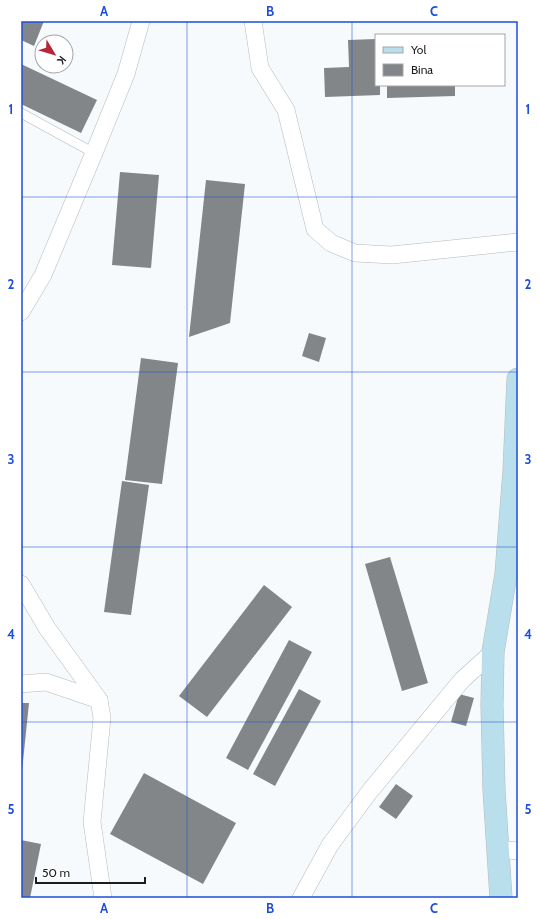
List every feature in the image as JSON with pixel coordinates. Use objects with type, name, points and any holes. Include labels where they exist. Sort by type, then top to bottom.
[{"type":"street","points":[[21,312],[43,275],[94,153],[126,74],[141,21]]},
{"type":"street","points":[[252,21],[260,68],[286,110],[315,229],[331,243],[355,254],[392,255],[518,242]]},
{"type":"street","points":[[501,898],[508,850],[494,790],[492,705],[493,652],[506,574],[514,472],[518,379]]},
{"type":"street","points":[[21,584],[46,628],[99,700],[102,718],[92,822],[103,898]]},
{"type":"street","points":[[301,898],[330,845],[370,791],[462,680],[493,652]]},
{"type":"street","points":[[21,684],[46,682],[99,700]]},
{"type":"lane","points":[[21,114],[94,153]]},
{"type":"building","points":[[21,21],[44,21],[39,34],[34,34],[34,46],[21,40]]},
{"type":"building","points":[[375,39],[375,86],[380,86],[380,95],[325,97],[324,68],[349,67],[348,40]]},
{"type":"building","points":[[21,64],[34,70],[34,74],[42,74],[97,100],[81,133],[21,104]]},
{"type":"building","points":[[387,86],[455,86],[455,96],[387,98]]},
{"type":"building","points":[[120,172],[159,175],[151,268],[112,265]]},
{"type":"building","points":[[206,180],[245,184],[230,323],[189,337]]},
{"type":"building","points":[[309,333],[326,338],[319,362],[302,356]]},
{"type":"building","points":[[141,358],[178,363],[162,484],[125,480]]},
{"type":"building","points":[[122,481],[149,485],[131,615],[104,612]]},
{"type":"building","points":[[390,557],[428,683],[402,691],[365,564]]},
{"type":"building","points":[[264,585],[292,607],[207,717],[179,696]]},
{"type":"building","points":[[289,640],[312,652],[248,770],[226,758]]},
{"type":"building","points":[[299,689],[321,701],[275,786],[253,774]]},
{"type":"building","points":[[459,694],[474,698],[466,726],[451,722]]},
{"type":"building","points":[[21,703],[29,703],[22,771],[21,771]]},
{"type":"building","points":[[144,773],[236,823],[203,884],[110,834]]},
{"type":"building","points":[[396,784],[413,796],[396,819],[379,807]]},
{"type":"building","points":[[21,840],[41,844],[30,898],[21,898]]}]
